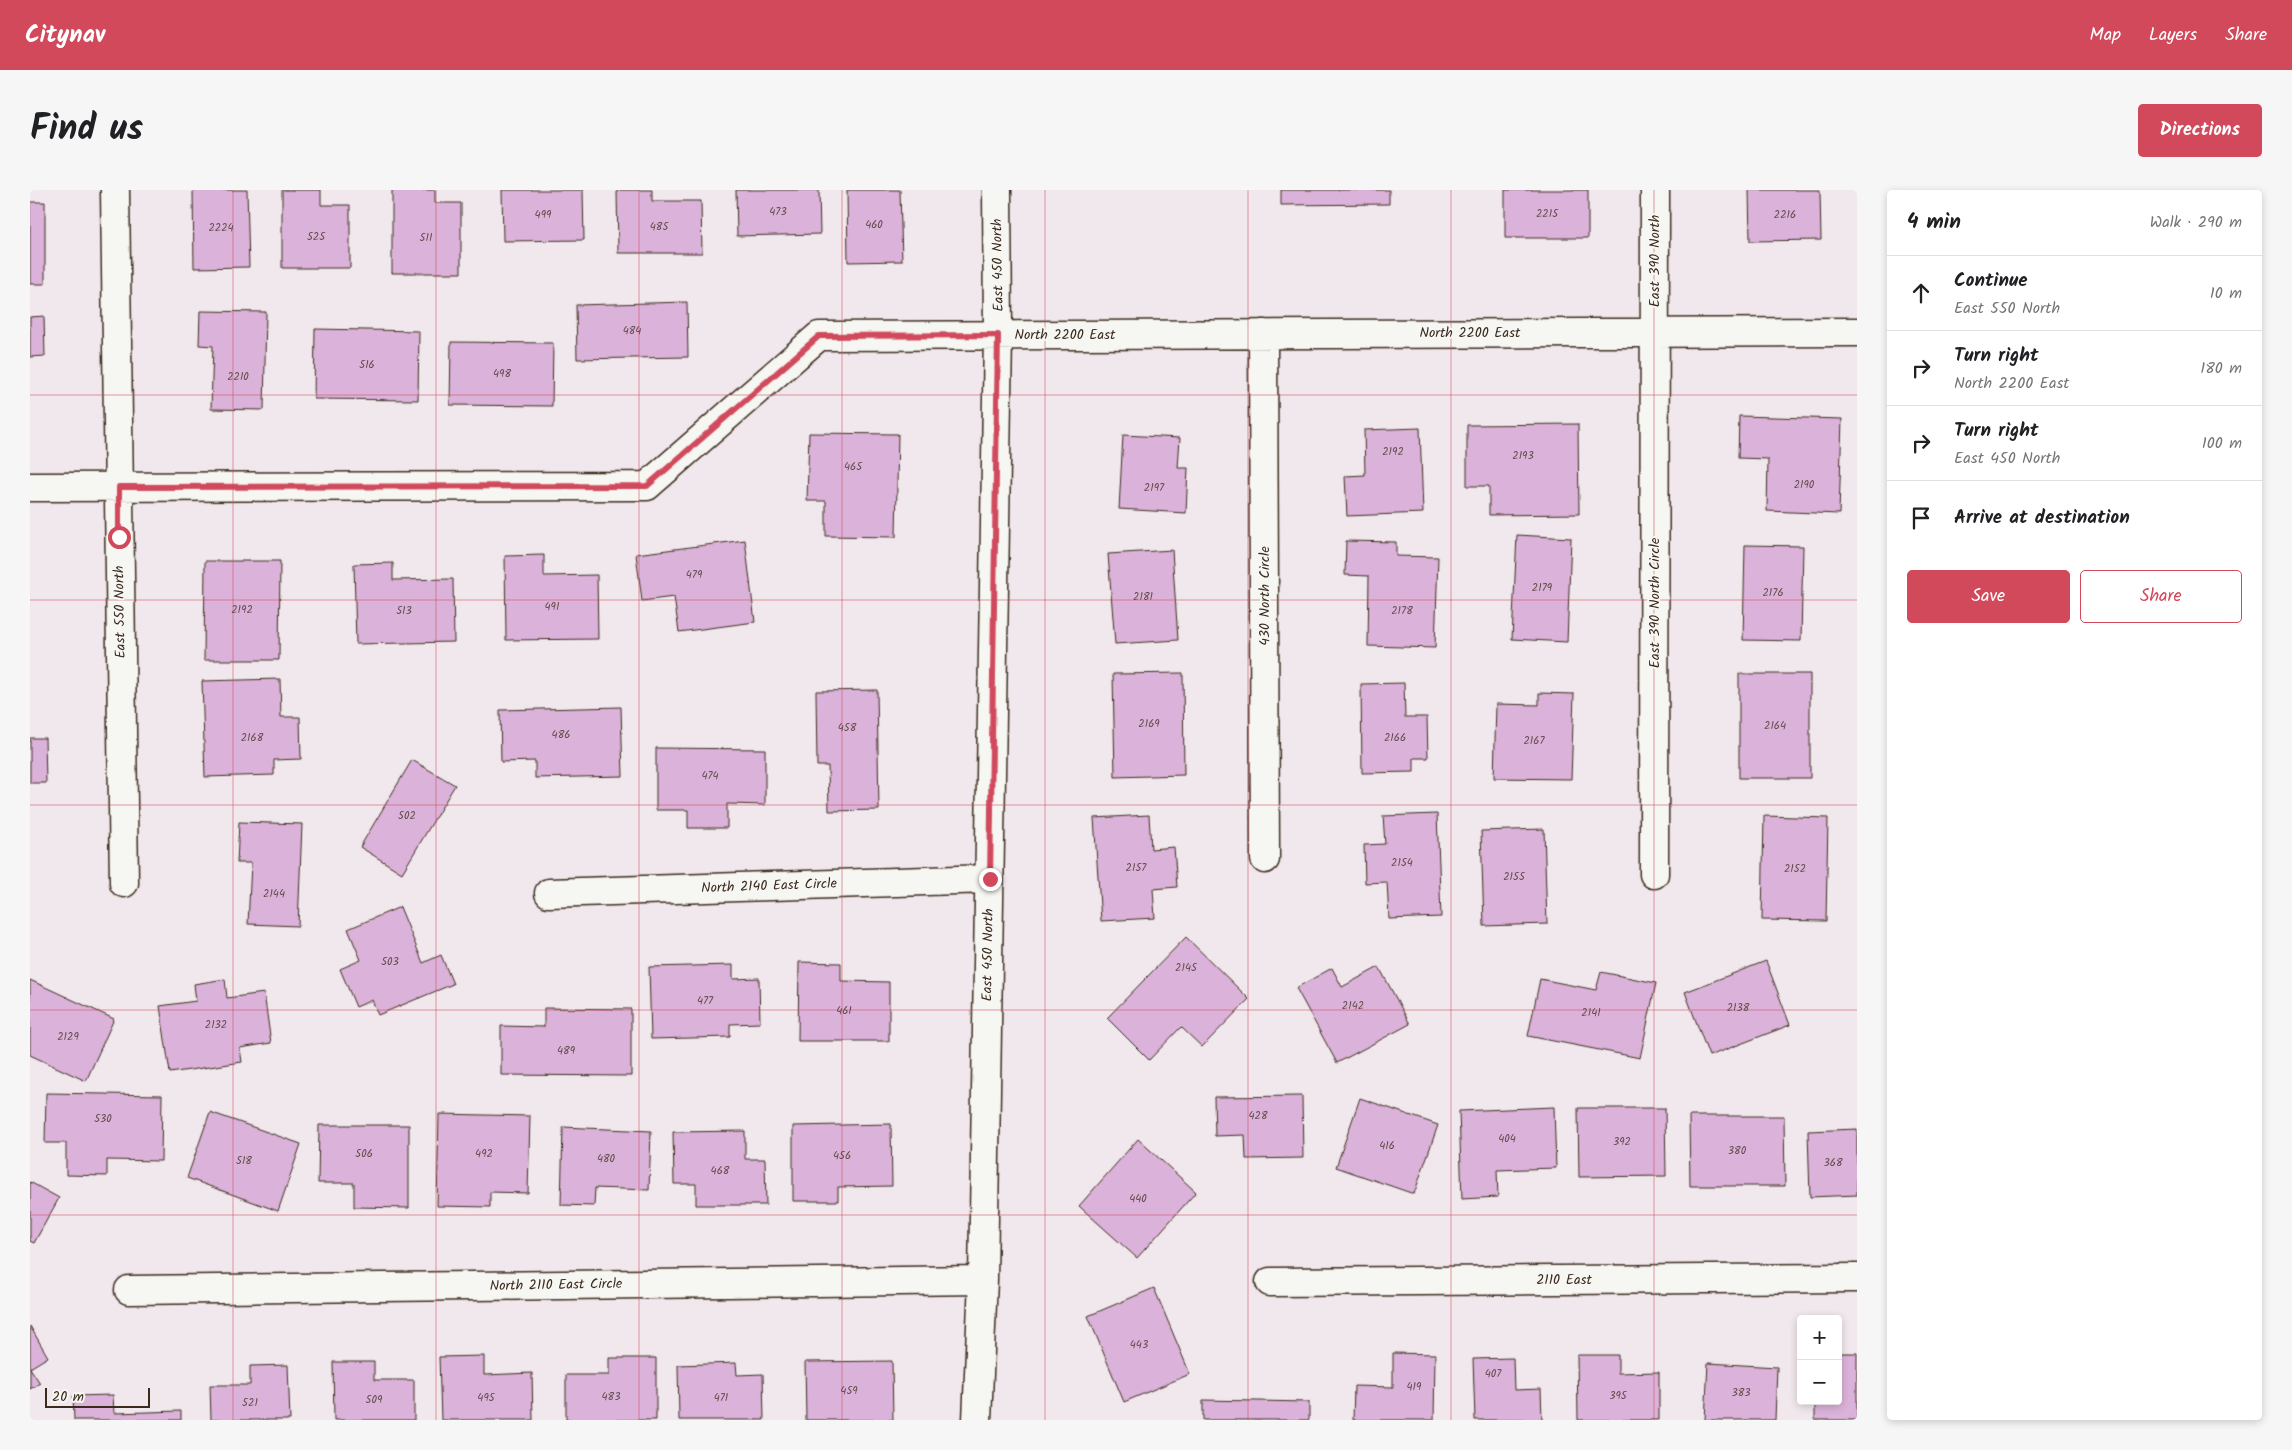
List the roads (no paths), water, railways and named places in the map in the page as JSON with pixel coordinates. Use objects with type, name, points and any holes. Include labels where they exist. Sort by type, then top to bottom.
[{"type":"street","name":"East 550 North","points":[[115,190],[124,884]]},
{"type":"street","name":"East 450 North","points":[[977,1420],[983,1280],[990,879],[998,335],[997,190]]},
{"type":"street","name":"East 390 North","points":[[1655,190],[1656,333]]},
{"type":"street","name":"North 2200 East","points":[[30,488],[647,486],[819,336],[1857,332]]},
{"type":"street","name":"East 390 North Circle","points":[[1654,874],[1656,333]]},
{"type":"street","name":"430 North Circle","points":[[1263,334],[1265,859]]},
{"type":"street","name":"North 2140 East Circle","points":[[549,893],[990,879]]},
{"type":"street","name":"2110 East","points":[[1270,1282],[1857,1278]]},
{"type":"street","name":"North 2110 East Circle","points":[[129,1290],[983,1280]]}]
